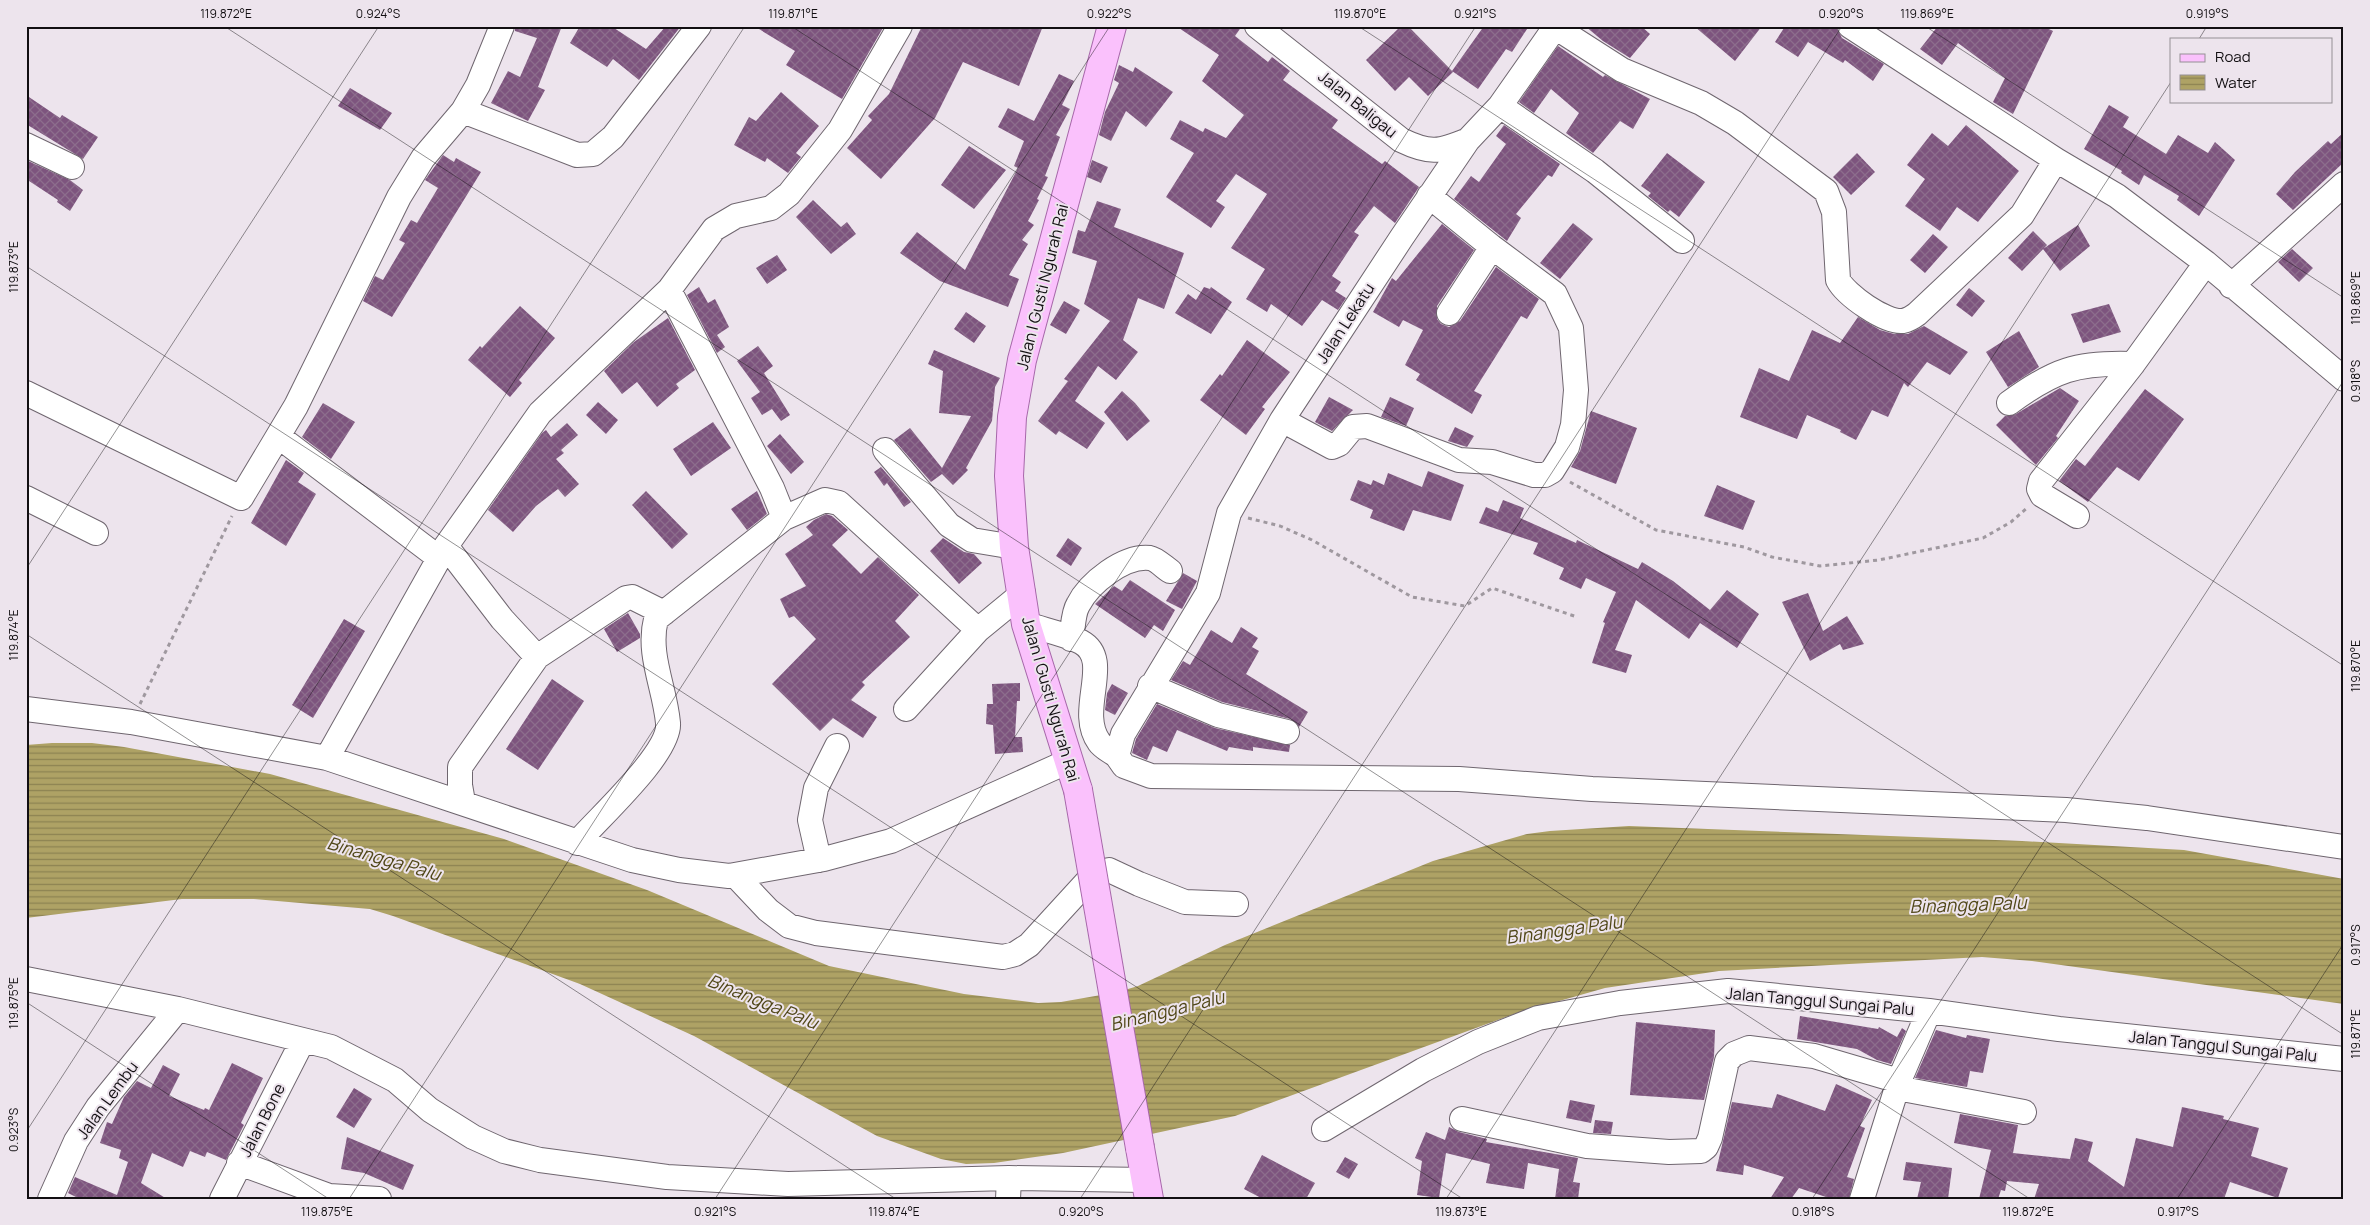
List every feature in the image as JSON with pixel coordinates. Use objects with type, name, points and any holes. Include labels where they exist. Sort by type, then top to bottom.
[{"type":"main road","name":"Jalan I Gusti Ngurah Rai","points":[[1112,26],[1022,360],[1012,417],[1010,457],[1014,547],[1023,593],[1026,624],[1078,790],[1147,1189]]},
{"type":"street","points":[[26,393],[241,498],[296,406],[399,197],[423,158],[463,111],[485,71],[502,26]]},
{"type":"street","points":[[463,111],[577,155],[593,154],[613,137],[699,26]]},
{"type":"street","points":[[327,758],[443,552],[540,413],[669,290],[714,230],[736,216],[771,208],[789,194],[840,130],[900,26]]},
{"type":"street","name":"Jalan Baligau","points":[[1257,26],[1402,140],[1417,148],[1432,152],[1446,149],[1468,140]]},
{"type":"street","points":[[1850,26],[2056,160],[2117,196],[2206,263],[2344,380]]},
{"type":"street","points":[[1556,27],[1622,70],[1701,103],[1735,123],[1826,191],[1834,212],[1838,280],[1843,288],[1852,296],[1893,319],[1902,321],[1917,314],[1968,268],[2022,215],[2056,160]]},
{"type":"street","name":"Jalan Lekatu","points":[[1117,756],[1123,734],[1150,686],[1178,644],[1208,593],[1230,514],[1282,420],[1468,140],[1500,106],[1556,27]]},
{"type":"street","points":[[1500,106],[1595,171],[1682,241]]},
{"type":"street","points":[[26,145],[72,167]]},
{"type":"street","points":[[2231,286],[2344,184]]},
{"type":"street","points":[[1282,420],[1332,448],[1339,444],[1349,430],[1358,426],[1367,426],[1459,460],[1492,462],[1534,475],[1545,475],[1552,471],[1566,447],[1573,425],[1576,390],[1571,328],[1555,294],[1492,247],[1429,196]]},
{"type":"street","points":[[1449,313],[1492,247]]},
{"type":"street","points":[[2077,516],[2042,495],[2039,489],[2041,481],[2133,364],[2206,263]]},
{"type":"street","points":[[669,290],[772,488],[784,518]]},
{"type":"street","points":[[2009,403],[2039,382],[2078,366],[2104,363],[2133,364]]},
{"type":"street","points":[[278,436],[443,552],[537,657]]},
{"type":"street","points":[[886,450],[948,525],[972,540],[1014,547]]},
{"type":"street","points":[[26,498],[96,533]]},
{"type":"street","points":[[577,843],[660,750],[666,736],[668,723],[654,653],[652,632],[656,619],[784,518],[825,500],[839,503],[978,630]]},
{"type":"street","points":[[1072,639],[1077,605],[1095,584],[1115,566],[1152,558],[1170,571]]},
{"type":"street","points":[[906,709],[978,630],[1023,593]]},
{"type":"street","points":[[463,802],[460,785],[460,767],[537,657],[626,598],[632,597],[664,613]]},
{"type":"street","points":[[1026,624],[1082,642],[1091,652],[1097,671],[1091,697],[1091,726],[1100,744],[1117,756],[1124,766],[1151,776],[1459,779],[1592,789],[2066,810],[2147,818],[2344,847]]},
{"type":"street","points":[[1150,686],[1218,715],[1287,732]]},
{"type":"street","points":[[26,709],[131,722],[327,758],[463,802],[577,843],[658,866],[694,873],[735,875],[819,860],[891,841],[1070,762]]},
{"type":"street","points":[[819,860],[810,820],[816,788],[837,746]]},
{"type":"street","points":[[735,875],[768,910],[789,926],[816,933],[1003,957],[1015,954],[1029,945],[1094,874],[1109,870],[1138,884],[1185,902],[1236,904]]},
{"type":"street","points":[[26,979],[178,1009],[302,1042],[331,1047],[387,1076],[430,1110],[473,1137],[504,1151],[540,1160],[667,1177],[788,1184],[1147,1189]]},
{"type":"street","name":"Jalan Tanggul Sungai Palu","points":[[1324,1129],[1422,1070],[1478,1042],[1538,1018],[1620,1003],[1728,990],[1929,1011],[2059,1030],[2344,1059]]},
{"type":"street","name":"Jalan Lembu","points":[[50,1199],[76,1141],[98,1107],[178,1009]]},
{"type":"street","points":[[1862,1199],[1898,1085],[1929,1011]]},
{"type":"street","name":"Jalan Bone","points":[[222,1199],[302,1042]]},
{"type":"street","points":[[1462,1120],[1587,1146],[1669,1152],[1700,1151],[1706,1147],[1710,1138],[1727,1061],[1734,1054],[1749,1048],[1814,1056],[1898,1085],[2024,1112]]},
{"type":"street","points":[[240,1163],[329,1196],[379,1199]]},
{"type":"path","points":[[1552,471],[1656,530],[1744,547],[1772,556],[1820,566],[1879,560],[1983,538],[2011,522],[2042,495]]},
{"type":"path","points":[[131,722],[241,498]]},
{"type":"path","points":[[1230,514],[1280,526],[1312,540],[1412,598],[1465,606],[1492,588],[1577,617]]},
{"type":"water","name":"Binangga Palu","points":[[92,743],[124,747],[270,774],[504,839],[647,890],[829,966],[964,994],[1038,1003],[1061,1002],[1118,992],[1138,986],[1225,945],[1433,861],[1527,834],[1629,826],[2022,841],[2184,850],[2344,879],[2344,1004],[2032,961],[1982,957],[1719,971],[1605,988],[1517,1013],[1235,1116],[1063,1153],[994,1163],[966,1164],[941,1159],[877,1136],[694,1036],[580,984],[370,909],[254,899],[182,899],[26,918],[26,745]]},
{"type":"building","points":[[515,26],[562,26],[538,87],[545,90],[528,121],[491,103],[508,71],[520,77],[537,38],[515,31]]},
{"type":"building","points":[[580,26],[611,26],[646,49],[666,26],[681,26],[639,80],[613,59],[607,67],[570,43]]},
{"type":"building","points":[[754,26],[884,26],[842,99],[786,65],[795,51]]},
{"type":"building","points":[[922,26],[1043,26],[1019,86],[963,62],[935,118],[881,179],[847,148],[872,120],[868,116],[889,94]]},
{"type":"building","points":[[1176,26],[1242,26],[1235,36],[1268,62],[1272,57],[1290,71],[1283,80],[1338,120],[1332,128],[1382,164],[1385,161],[1419,187],[1395,223],[1374,206],[1354,232],[1359,235],[1332,276],[1341,282],[1335,291],[1346,298],[1338,310],[1322,300],[1302,326],[1271,304],[1267,312],[1246,299],[1265,269],[1231,248],[1267,194],[1236,174],[1216,201],[1225,207],[1211,228],[1166,197],[1194,153],[1170,139],[1180,120],[1203,132],[1205,128],[1226,138],[1244,115],[1202,81],[1219,55]]},
{"type":"building","points":[[1401,26],[1408,26],[1453,72],[1428,96],[1409,77],[1395,91],[1366,60]]},
{"type":"building","points":[[1484,26],[1529,26],[1512,52],[1506,49],[1478,89],[1452,71]]},
{"type":"building","points":[[1585,26],[1641,26],[1650,34],[1630,58],[1603,41]]},
{"type":"building","points":[[1694,26],[1762,26],[1735,61]]},
{"type":"building","points":[[1780,26],[1836,26],[1842,38],[1884,64],[1873,81],[1845,60],[1843,63],[1808,42],[1798,57],[1775,42],[1784,28]]},
{"type":"building","points":[[1938,26],[2043,26],[2053,31],[2013,114],[1993,102],[2005,78],[1958,43],[1942,65],[1920,49]]},
{"type":"building","points":[[1558,46],[1603,77],[1605,75],[1650,99],[1633,129],[1620,121],[1593,153],[1566,133],[1579,113],[1551,89],[1534,113],[1519,102]]},
{"type":"building","points":[[1119,65],[1133,72],[1135,67],[1173,92],[1146,127],[1126,111],[1111,141],[1099,135],[1105,112],[1119,83],[1114,80]]},
{"type":"building","points":[[1059,74],[1074,81],[1062,105],[1070,109],[1056,135],[1060,137],[1045,176],[1048,177],[1028,221],[1034,225],[1022,240],[1028,244],[1009,275],[1019,279],[1008,307],[940,281],[900,253],[917,232],[965,270],[1018,168],[1014,166],[1024,141],[998,127],[1008,108],[1034,121]]},
{"type":"building","points":[[350,88],[392,113],[380,130],[338,106]]},
{"type":"building","points":[[781,92],[819,126],[796,153],[801,157],[788,173],[767,158],[765,162],[734,145],[749,117],[756,121]]},
{"type":"building","points":[[26,95],[60,118],[62,115],[98,137],[83,159],[26,124]]},
{"type":"building","points":[[2109,105],[2129,117],[2123,127],[2166,154],[2178,135],[2208,153],[2215,142],[2235,160],[2199,216],[2177,200],[2179,196],[2144,175],[2139,185],[2121,173],[2122,171],[2084,149]]},
{"type":"building","points":[[1504,125],[1560,164],[1552,177],[1548,175],[1516,214],[1521,218],[1507,241],[1454,199],[1471,176],[1479,182],[1506,144],[1496,136]]},
{"type":"building","points":[[1966,125],[2019,171],[1978,222],[1957,207],[1940,231],[1905,206],[1925,179],[1907,165],[1932,133],[1948,146]]},
{"type":"building","points":[[2344,132],[2344,162],[2293,210],[2276,194],[2295,172],[2328,141],[2331,144]]},
{"type":"building","points":[[969,146],[1006,170],[974,209],[941,185]]},
{"type":"building","points":[[1667,153],[1705,182],[1679,217],[1670,210],[1668,212],[1648,196],[1651,193],[1641,186]]},
{"type":"building","points":[[1857,153],[1875,172],[1851,195],[1833,177]]},
{"type":"building","points":[[443,155],[454,162],[456,158],[481,172],[392,317],[363,301],[375,276],[383,280],[405,243],[399,240],[411,220],[417,223],[438,188],[425,180]]},
{"type":"building","points":[[26,160],[70,180],[83,190],[70,211],[57,202],[58,200],[26,179]]},
{"type":"building","points":[[1092,160],[1108,167],[1101,183],[1087,177]]},
{"type":"building","points":[[813,200],[841,227],[847,222],[856,234],[831,254],[796,217]]},
{"type":"building","points":[[1097,201],[1121,209],[1114,227],[1184,253],[1164,309],[1138,298],[1123,340],[1138,352],[1116,380],[1098,366],[1075,401],[1105,423],[1087,449],[1059,431],[1056,435],[1038,421],[1068,381],[1064,379],[1110,321],[1084,304],[1097,261],[1072,253],[1078,230],[1085,232]]},
{"type":"building","points":[[1573,223],[1593,239],[1560,279],[1540,263]]},
{"type":"building","points":[[1442,224],[1474,250],[1437,306],[1437,319],[1441,324],[1449,327],[1460,321],[1496,267],[1539,299],[1527,319],[1521,316],[1474,391],[1482,395],[1472,414],[1416,380],[1420,374],[1405,365],[1423,330],[1403,320],[1399,327],[1373,312],[1392,278],[1396,281]]},
{"type":"building","points":[[2078,225],[2090,246],[2060,271],[2043,249]]},
{"type":"building","points":[[2033,231],[2047,245],[2022,271],[2008,258]]},
{"type":"building","points":[[1933,234],[1948,247],[1925,273],[1910,260]]},
{"type":"building","points":[[2292,249],[2313,268],[2299,282],[2278,262]]},
{"type":"building","points":[[777,255],[787,270],[767,284],[756,268]]},
{"type":"building","points":[[699,287],[708,303],[715,299],[729,327],[717,335],[725,347],[717,353],[687,295]]},
{"type":"building","points":[[1204,287],[1210,289],[1211,287],[1232,302],[1211,334],[1175,313],[1188,294],[1196,300]]},
{"type":"building","points":[[1969,288],[1985,301],[1972,317],[1956,305]]},
{"type":"building","points":[[1064,301],[1080,310],[1066,334],[1050,325]]},
{"type":"building","points":[[2109,304],[2121,332],[2083,343],[2071,314]]},
{"type":"building","points":[[520,306],[555,338],[519,380],[522,383],[510,397],[468,360],[480,346],[482,348]]},
{"type":"building","points":[[966,312],[986,326],[974,343],[954,329]]},
{"type":"building","points":[[1858,317],[1880,330],[1894,334],[1908,334],[1924,326],[1968,352],[1950,375],[1927,362],[1908,387],[1904,383],[1888,417],[1872,410],[1856,440],[1840,432],[1841,430],[1807,415],[1797,439],[1740,417],[1759,368],[1789,381],[1812,330],[1840,343]]},
{"type":"building","points":[[668,318],[695,370],[676,384],[679,388],[657,407],[637,382],[622,394],[604,371],[634,342]]},
{"type":"building","points":[[2019,331],[2039,367],[2008,387],[1986,352]]},
{"type":"building","points":[[1247,340],[1290,372],[1262,407],[1265,409],[1246,435],[1200,400],[1220,374],[1222,376]]},
{"type":"building","points":[[758,346],[773,366],[764,373],[790,415],[781,421],[772,409],[762,415],[751,398],[760,392],[737,361]]},
{"type":"building","points":[[934,350],[1000,378],[995,387],[992,421],[966,468],[968,470],[953,485],[942,474],[931,482],[894,440],[910,428],[942,468],[971,416],[939,413],[943,371],[928,364]]},
{"type":"building","points":[[2060,388],[2079,401],[2056,436],[2058,438],[2036,465],[1996,425],[2005,416],[2016,414]]},
{"type":"building","points":[[2145,389],[2184,419],[2139,481],[2117,467],[2088,502],[2059,481],[2076,459],[2085,466]]},
{"type":"building","points":[[1122,391],[1150,421],[1127,441],[1104,412]]},
{"type":"building","points":[[1329,397],[1353,410],[1332,431],[1315,422]]},
{"type":"building","points":[[1390,397],[1414,408],[1406,426],[1381,417]]},
{"type":"building","points":[[598,402],[618,420],[606,434],[586,415]]},
{"type":"building","points":[[323,403],[355,422],[331,459],[302,437]]},
{"type":"building","points":[[1591,411],[1637,428],[1616,484],[1571,467],[1580,451]]},
{"type":"building","points":[[713,422],[731,448],[691,476],[673,449]]},
{"type":"building","points":[[567,423],[578,435],[561,450],[564,453],[556,459],[579,484],[565,497],[558,489],[536,506],[513,532],[488,510],[542,433],[546,430],[551,437]]},
{"type":"building","points":[[1455,427],[1474,436],[1467,447],[1448,441]]},
{"type":"building","points":[[780,434],[804,462],[791,474],[767,446]]},
{"type":"building","points":[[286,460],[304,473],[298,482],[316,494],[286,546],[251,523]]},
{"type":"building","points":[[881,467],[911,502],[904,507],[887,483],[884,486],[874,472]]},
{"type":"building","points":[[1428,471],[1464,485],[1451,521],[1413,510],[1404,531],[1370,518],[1373,510],[1350,500],[1358,480],[1371,485],[1373,480],[1384,485],[1388,473],[1422,487]]},
{"type":"building","points":[[1717,485],[1755,501],[1743,530],[1704,516]]},
{"type":"building","points":[[646,491],[688,534],[672,549],[632,505]]},
{"type":"building","points":[[757,491],[767,514],[747,530],[731,509]]},
{"type":"building","points":[[1503,500],[1524,508],[1520,518],[1576,543],[1577,540],[1638,569],[1642,562],[1673,581],[1710,610],[1727,590],[1759,614],[1737,648],[1700,623],[1689,639],[1636,600],[1615,650],[1632,655],[1626,673],[1592,663],[1605,623],[1603,622],[1616,592],[1586,578],[1581,589],[1559,579],[1564,568],[1533,554],[1538,543],[1479,523],[1486,507],[1498,512]]},
{"type":"building","points":[[826,514],[832,516],[848,530],[832,545],[861,574],[878,557],[919,595],[895,621],[910,637],[862,682],[865,685],[851,700],[877,717],[863,738],[833,718],[820,731],[772,684],[816,639],[794,616],[789,618],[780,599],[806,586],[785,554],[813,535],[806,527],[814,520]]},
{"type":"building","points":[[943,538],[964,552],[974,554],[982,563],[959,584],[930,551]]},
{"type":"building","points":[[1068,538],[1082,548],[1071,566],[1056,556]]},
{"type":"building","points":[[1183,573],[1197,581],[1182,609],[1166,601]]},
{"type":"building","points":[[1130,580],[1175,610],[1163,631],[1154,625],[1145,638],[1095,604],[1114,586],[1122,591]]},
{"type":"building","points":[[1808,593],[1823,631],[1847,616],[1864,644],[1843,650],[1840,644],[1810,661],[1782,602]]},
{"type":"building","points":[[628,613],[640,634],[640,638],[617,652],[604,629]]},
{"type":"building","points":[[344,619],[365,631],[313,718],[292,705]]},
{"type":"building","points":[[1241,627],[1258,638],[1252,647],[1259,651],[1246,674],[1308,712],[1299,727],[1290,719],[1222,702],[1171,680],[1183,661],[1190,665],[1211,630],[1232,643]]},
{"type":"building","points":[[552,679],[584,701],[538,770],[506,749]]},
{"type":"building","points":[[1020,683],[1020,701],[1017,701],[1015,737],[1022,737],[1023,752],[995,754],[993,725],[986,724],[987,704],[993,704],[992,684]]},
{"type":"building","points":[[1112,684],[1128,693],[1115,715],[1105,710],[1107,693]]},
{"type":"building","points":[[1157,704],[1215,728],[1290,745],[1289,752],[1253,747],[1253,751],[1229,747],[1227,751],[1177,730],[1167,752],[1153,746],[1147,760],[1132,753],[1136,739]]},
{"type":"building","points":[[1800,1016],[1878,1029],[1879,1027],[1897,1037],[1902,1028],[1906,1031],[1891,1064],[1877,1060],[1857,1049],[1797,1039]]},
{"type":"building","points":[[1636,1022],[1715,1030],[1714,1057],[1704,1100],[1630,1095]]},
{"type":"building","points":[[1936,1030],[1966,1038],[1967,1035],[1990,1039],[1983,1073],[1970,1071],[1967,1087],[1915,1078]]},
{"type":"building","points":[[232,1063],[263,1078],[241,1123],[244,1125],[226,1160],[207,1152],[205,1157],[190,1151],[183,1167],[152,1153],[141,1183],[167,1199],[80,1199],[68,1193],[75,1177],[117,1195],[128,1162],[119,1158],[121,1150],[100,1143],[107,1122],[112,1124],[124,1097],[137,1081],[151,1088],[163,1065],[180,1074],[169,1096],[204,1110],[205,1108],[209,1110]]},
{"type":"building","points":[[1836,1084],[1872,1100],[1860,1126],[1865,1128],[1847,1177],[1854,1179],[1849,1199],[1832,1199],[1799,1188],[1791,1199],[1770,1199],[1784,1177],[1744,1165],[1743,1175],[1716,1171],[1732,1102],[1772,1108],[1777,1094],[1825,1111]]},
{"type":"building","points":[[354,1088],[372,1099],[354,1128],[336,1117]]},
{"type":"building","points":[[1570,1100],[1595,1105],[1591,1123],[1566,1118]]},
{"type":"building","points":[[2182,1107],[2224,1116],[2223,1119],[2259,1128],[2251,1156],[2288,1168],[2278,1198],[2230,1182],[2224,1199],[2034,1199],[2039,1184],[2007,1181],[2005,1191],[2001,1190],[1998,1199],[1979,1199],[1991,1150],[1954,1143],[1960,1114],[2018,1125],[2013,1153],[2070,1159],[2075,1138],[2093,1142],[2088,1161],[2124,1187],[2136,1138],[2173,1147]]},
{"type":"building","points":[[1595,1120],[1613,1122],[1611,1134],[1593,1133]]},
{"type":"building","points":[[1449,1127],[1459,1132],[1487,1139],[1486,1142],[1578,1158],[1573,1182],[1580,1183],[1578,1199],[1555,1199],[1559,1169],[1528,1163],[1524,1189],[1486,1183],[1490,1164],[1446,1153],[1439,1198],[1417,1195],[1422,1161],[1415,1158],[1426,1132],[1445,1140]]},
{"type":"building","points":[[347,1137],[414,1165],[403,1190],[364,1173],[341,1169]]},
{"type":"building","points":[[1262,1155],[1315,1183],[1306,1199],[1263,1199],[1244,1189]]},
{"type":"building","points":[[1345,1157],[1358,1164],[1349,1179],[1336,1172]]},
{"type":"building","points":[[1906,1162],[1952,1168],[1948,1199],[1917,1199],[1921,1182],[1903,1180]]}]
